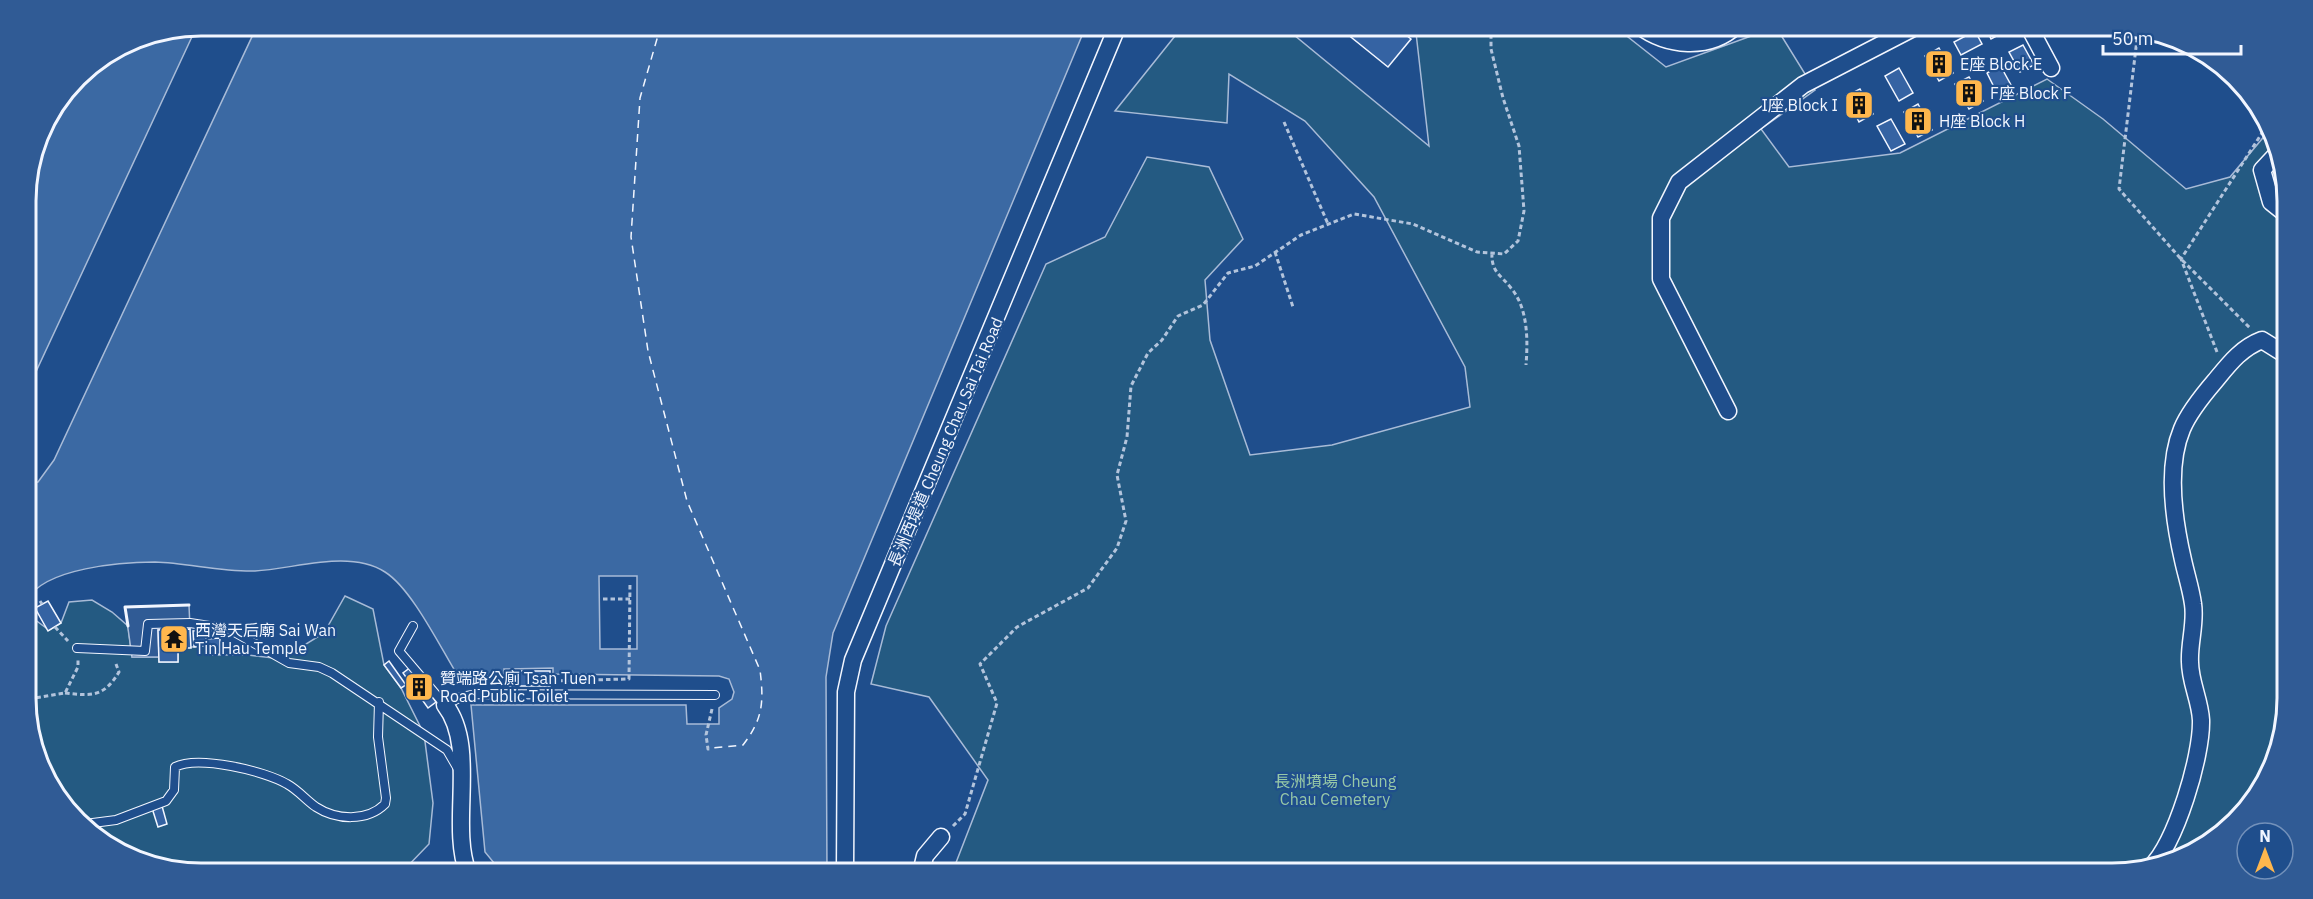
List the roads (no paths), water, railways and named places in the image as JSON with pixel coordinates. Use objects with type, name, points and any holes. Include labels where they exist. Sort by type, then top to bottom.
[{"type":"street","name":"長洲西堤道 Cheung Chau Sai Tai Road","points":[[845,863],[846,692],[853,660],[1114,36]]},
{"type":"street","points":[[1657,36],[1682,44],[1721,36]]},
{"type":"street","points":[[1728,411],[1661,279],[1661,218],[1679,182],[1803,85],[1899,36]]},
{"type":"street","points":[[2033,36],[2051,68]]},
{"type":"street","points":[[2271,160],[2262,170],[2271,202],[2277,207]]},
{"type":"street","points":[[2161,855],[2173,835],[2195,759],[2201,725],[2190,670],[2193,603],[2179,538],[2175,502],[2177,447],[2184,424],[2224,370],[2249,345],[2262,340],[2277,349]]},
{"type":"street","points":[[445,705],[455,722],[463,778],[460,849],[465,863]]},
{"type":"street","points":[[923,863],[925,856],[940,837]]},
{"type":"lane","points":[[77,648],[145,651],[148,624],[190,623],[229,629],[289,663],[319,667],[332,673],[379,702],[447,750],[463,778]]},
{"type":"lane","points":[[413,626],[399,651],[445,705],[461,697],[478,694],[715,695]]},
{"type":"lane","points":[[93,823],[116,820],[166,801],[174,790],[175,767],[206,764],[244,769],[281,780],[319,809],[337,816],[360,816],[377,810],[385,804],[386,798],[378,737],[379,702]]},
{"type":"place","name":"E座 Block E","points":[[1939,64]]},
{"type":"place","name":"F座 Block F","points":[[1969,93]]},
{"type":"place","name":"I座 Block I","points":[[1859,105]]},
{"type":"place","name":"H座 Block H","points":[[1918,121]]},
{"type":"place","name":"西灣天后廟 Sai Wan Tin Hau Temple","points":[[174,639]]},
{"type":"place","name":"贊端路公廁 Tsan Tuen Road Public Toilet","points":[[419,687]]},
{"type":"park label","name":"長洲墳場 Cheung Chau Cemetery","points":[[1335,790]]}]
